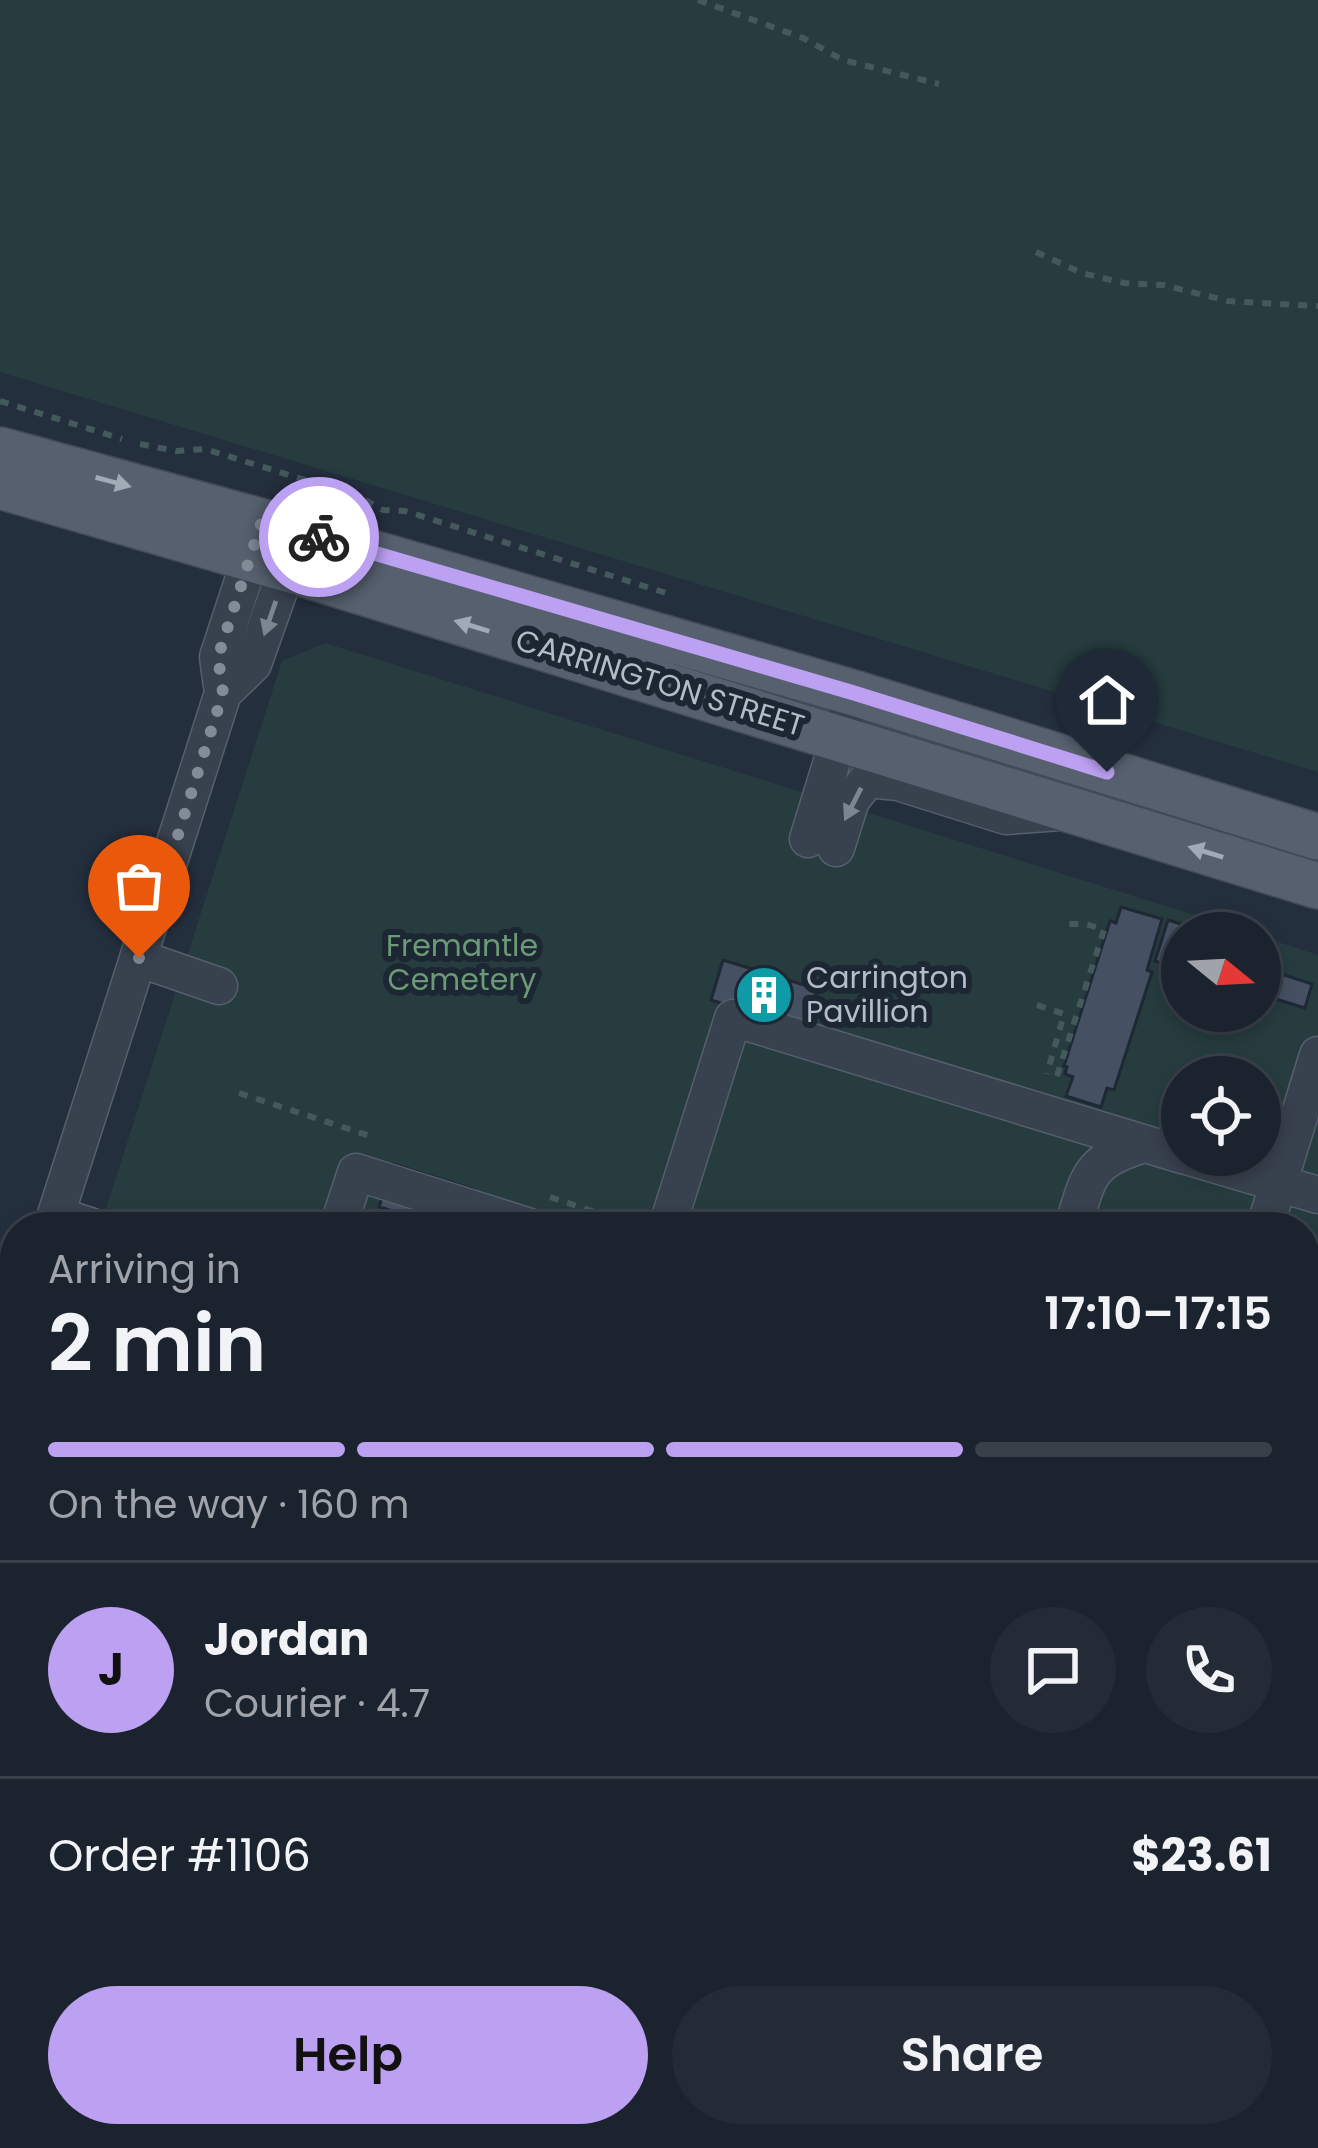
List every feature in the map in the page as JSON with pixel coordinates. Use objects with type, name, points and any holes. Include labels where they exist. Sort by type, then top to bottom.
[{"type":"main road","name":"CARRINGTON STREET","points":[[0,450],[839,739],[1318,886]]},
{"type":"main road","name":"CARRINGTON STREET","points":[[0,487],[275,545],[854,693],[1318,837]]},
{"type":"street","points":[[57,1212],[223,693],[218,657],[275,545]]},
{"type":"street","points":[[854,693],[839,739],[822,843],[868,778],[898,782],[1006,816],[1075,811]]},
{"type":"street","points":[[139,958],[219,986]]},
{"type":"street","points":[[672,1212],[733,1018],[1161,1149]]},
{"type":"street","points":[[1269,1212],[1318,1054]]},
{"type":"street","points":[[1078,1212],[1093,1172],[1112,1154],[1144,1144]]},
{"type":"street","points":[[343,1212],[356,1172],[483,1212]]},
{"type":"street","points":[[1254,1176],[1318,1195]]},
{"type":"path","points":[[698,0],[803,38],[843,60],[939,84]]},
{"type":"path","points":[[1036,253],[1082,273],[1124,283],[1162,285],[1228,301],[1318,307]]},
{"type":"path","points":[[1037,1005],[1064,1014],[1045,1073],[1057,1076],[1104,930],[1063,924]]},
{"type":"green space","points":[[0,0],[1318,0],[1318,772],[0,372]]},
{"type":"green space","name":"Fremantle Cemetery","points":[[325,643],[1185,912],[1161,912],[1161,1032],[1281,1032],[1281,943],[1318,955],[1318,1212],[105,1212],[282,661]]},
{"type":"building","points":[[1121,907],[1161,919],[1147,970],[1152,972],[1114,1090],[1107,1088],[1101,1107],[1066,1096],[1073,1077],[1065,1074],[1064,1066],[1110,921],[1116,923]]},
{"type":"building","name":"Carrington Pavillion","points":[[723,960],[817,989],[805,1029],[711,1000]]},
{"type":"building","points":[[1281,974],[1312,984],[1305,1008],[1281,1001]]},
{"type":"building","points":[[393,1164],[475,1190],[468,1212],[397,1212],[379,1207]]},
{"type":"way so far","points":[[139,958],[223,693],[218,657],[262,521],[319,537]]},
{"type":"place","name":"Carrington Pavillion","points":[[764,995]]},
{"type":"route","points":[[319,537],[1107,772]]}]
